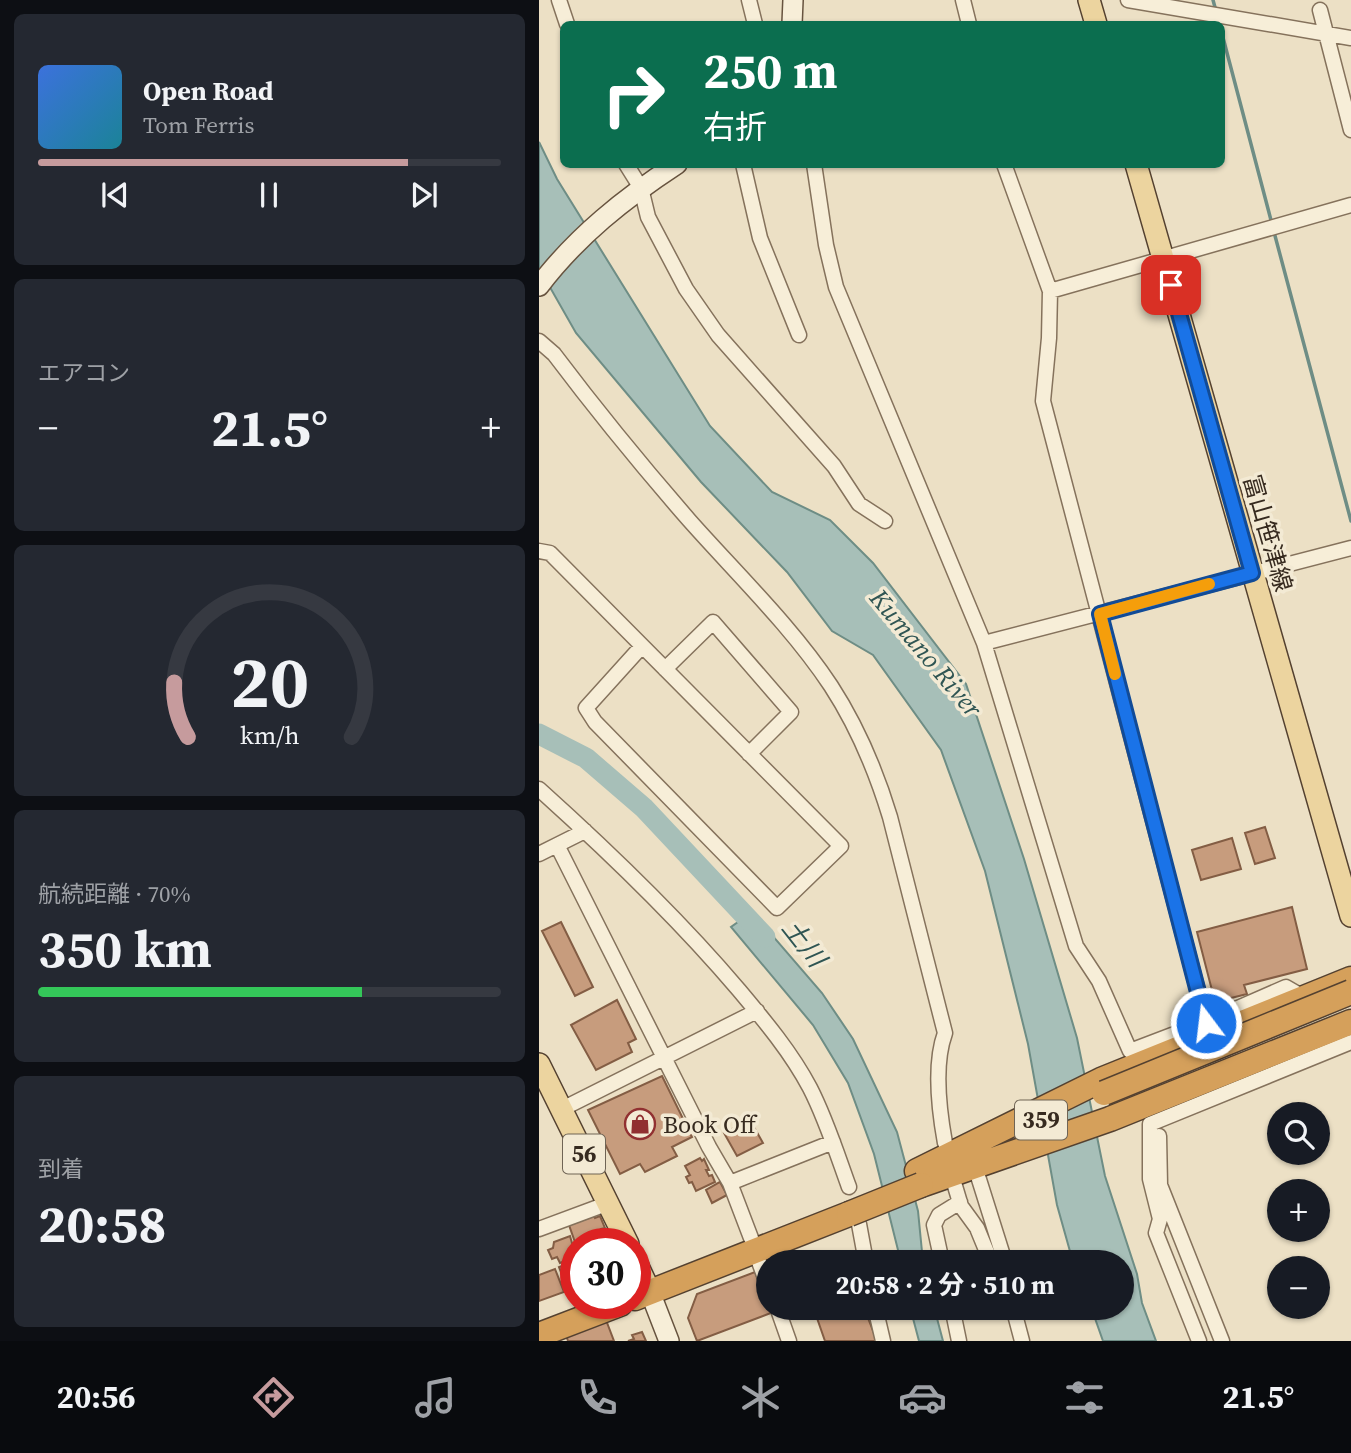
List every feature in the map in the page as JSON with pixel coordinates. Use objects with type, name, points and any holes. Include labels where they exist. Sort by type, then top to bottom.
[{"type":"highway","points":[[980,1157],[1101,1080],[1351,979]]},
{"type":"highway","name":"359","points":[[980,1157],[1351,992]]},
{"type":"highway","name":"359","points":[[980,1157],[1351,1008]]},
{"type":"highway","points":[[651,1279],[753,1245],[919,1178],[1110,1119],[1351,1022]]},
{"type":"highway","points":[[546,1331],[563,1319]]},
{"type":"highway","points":[[546,1331],[579,1319]]},
{"type":"main road","points":[[1089,0],[1095,21]]},
{"type":"main road","name":"富山笹津線","points":[[1137,168],[1351,916]]},
{"type":"main road","name":"56","points":[[539,1065],[621,1228]]},
{"type":"street","points":[[559,0],[566,21]]},
{"type":"street","points":[[748,0],[754,21]]},
{"type":"street","points":[[792,21],[793,0]]},
{"type":"street","points":[[963,0],[968,21]]},
{"type":"street","points":[[1128,0],[1351,38]]},
{"type":"street","points":[[1320,10],[1351,130]]},
{"type":"street","points":[[628,168],[648,217],[686,289],[718,335],[834,466],[859,504],[885,521]]},
{"type":"street","points":[[539,286],[578,241],[638,190],[671,168]]},
{"type":"street","points":[[744,168],[760,238],[799,335]]},
{"type":"street","points":[[815,168],[825,245],[836,287],[984,643],[1076,946],[1099,981],[1130,1051],[1206,1023],[1286,987],[1305,998]]},
{"type":"street","points":[[1005,168],[1050,291],[1043,401],[1206,1023]]},
{"type":"street","points":[[1050,291],[1351,205]]},
{"type":"street","points":[[539,341],[554,354],[629,452],[797,642],[830,685],[853,726],[880,786],[890,817],[945,1033],[939,1050],[941,1124],[945,1143]]},
{"type":"street","points":[[984,643],[1351,548]]},
{"type":"street","points":[[539,551],[549,553],[642,646],[665,669],[841,846],[778,908],[595,722],[586,708],[642,646]]},
{"type":"street","points":[[665,669],[713,622],[791,712],[749,754]]},
{"type":"street","points":[[539,789],[669,912],[757,1011],[785,1048],[810,1088],[833,1142],[863,1250]]},
{"type":"street","points":[[539,854],[585,831]]},
{"type":"street","points":[[557,845],[709,1147],[730,1183],[756,1253]]},
{"type":"street","points":[[562,1109],[757,1011]]},
{"type":"street","points":[[1199,1341],[1156,1233],[1160,1219],[1150,1179],[1150,1124],[1351,1042]]},
{"type":"street","points":[[1159,1121],[1160,1185],[1222,1341]]},
{"type":"street","points":[[730,1183],[833,1142]]},
{"type":"street","points":[[980,1157],[1002,1250]]},
{"type":"street","points":[[955,1186],[960,1202],[977,1228],[986,1250]]},
{"type":"street","points":[[939,1250],[934,1225],[939,1215],[960,1202]]},
{"type":"street","points":[[539,1229],[609,1203]]},
{"type":"street","points":[[651,1305],[669,1341]]},
{"type":"street","points":[[782,1320],[789,1341]]},
{"type":"street","points":[[879,1320],[883,1341]]},
{"type":"street","points":[[955,1320],[959,1341]]},
{"type":"street","points":[[1017,1320],[1023,1341]]},
{"type":"water","name":"Kumano River","points":[[539,142],[557,179],[710,426],[772,492],[830,520],[873,563],[966,684],[1024,859],[1077,1038],[1105,1176],[1129,1250],[1070,1250],[1057,1205],[1028,1044],[985,871],[941,750],[873,655],[832,631],[787,572],[701,482],[576,333],[539,268]]},
{"type":"water","points":[[752,912],[822,993],[853,1039],[897,1132],[918,1211],[922,1250],[898,1250],[874,1154],[848,1083],[813,1025],[731,927]]},
{"type":"water","points":[[1134,1265],[1142,1303],[1156,1341],[1103,1341],[1096,1320],[1134,1320]]},
{"type":"water","points":[[913,1320],[937,1320],[943,1341],[919,1341]]},
{"type":"building","points":[[1265,827],[1275,858],[1255,864],[1245,833]]},
{"type":"building","points":[[1232,838],[1241,869],[1201,880],[1192,850]]},
{"type":"building","points":[[1292,907],[1307,969],[1244,985],[1247,994],[1215,1002],[1197,932]]},
{"type":"building","points":[[561,922],[593,987],[575,996],[542,931]]},
{"type":"building","points":[[617,1000],[636,1039],[628,1043],[632,1052],[596,1070],[571,1025]]},
{"type":"building","name":"Book Off","points":[[662,1076],[692,1137],[672,1147],[677,1156],[645,1172],[640,1164],[620,1174],[588,1110]]},
{"type":"building","points":[[750,1120],[763,1143],[737,1156],[724,1133]]},
{"type":"building","points":[[700,1158],[702,1161],[704,1159],[709,1170],[706,1170],[715,1182],[696,1191],[686,1177],[690,1175],[685,1166]]},
{"type":"building","points":[[720,1182],[727,1195],[712,1203],[706,1190]]},
{"type":"building","points":[[600,1216],[605,1228],[570,1228],[569,1225]]},
{"type":"building","points":[[560,1240],[560,1263],[557,1257],[552,1259],[548,1250],[553,1248],[554,1242]]},
{"type":"building","points":[[555,1269],[560,1282],[560,1293],[539,1301],[539,1275]]},
{"type":"building","points":[[755,1272],[756,1319],[697,1341],[688,1318],[697,1294]]},
{"type":"building","points":[[606,1320],[614,1341],[568,1341],[566,1335]]},
{"type":"building","points":[[818,1320],[869,1320],[877,1341],[825,1341]]},
{"type":"building","points":[[642,1332],[646,1341],[628,1341],[634,1339],[632,1335]]},
{"type":"waterway","points":[[1213,0],[1216,11]]},
{"type":"waterway","points":[[1225,45],[1272,224]]},
{"type":"waterway","points":[[1274,232],[1351,521]]},
{"type":"waterway","name":"土川","points":[[539,734],[586,758],[644,808],[765,937]]},
{"type":"slow traffic","points":[[1115,674],[1100,614],[1209,584]]},
{"type":"place","name":"Book Off","points":[[640,1124]]},
{"type":"route","points":[[1171,285],[1252,573],[1100,614],[1206,1023]]}]
